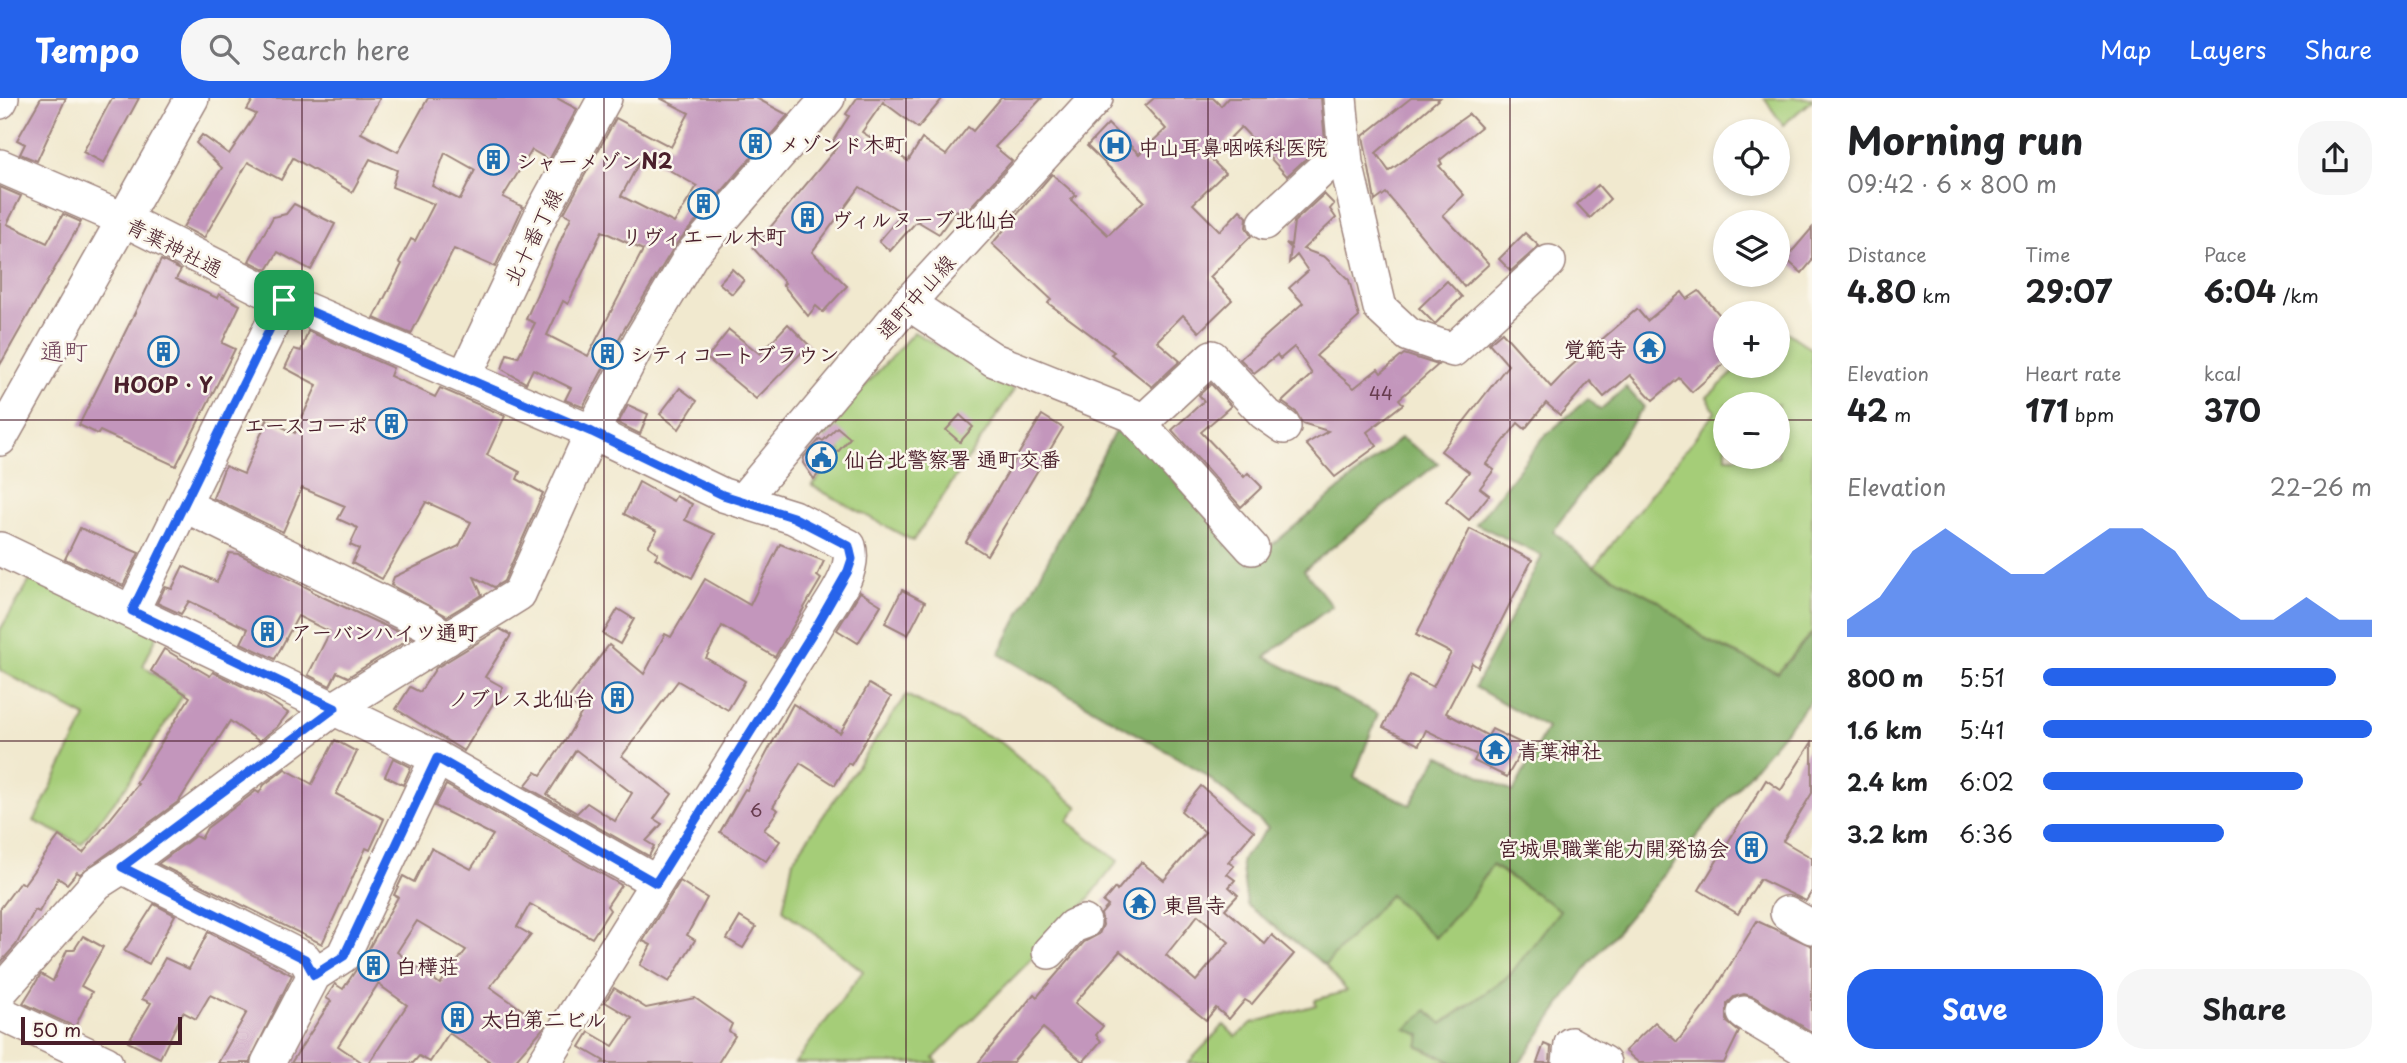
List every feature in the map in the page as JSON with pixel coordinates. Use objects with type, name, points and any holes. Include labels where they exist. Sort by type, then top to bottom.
[{"type":"street","points":[[0,439],[192,98]]},
{"type":"street","name":"北十番丁線","points":[[465,376],[549,199],[605,98]]},
{"type":"street","points":[[0,992],[97,883],[335,708],[519,594],[592,432],[692,254],[828,98]]},
{"type":"street","points":[[1340,98],[1344,149],[1380,308],[1409,335],[1453,350],[1549,262]]},
{"type":"street","name":"通町中山線","points":[[741,501],[1078,104]]},
{"type":"street","points":[[1265,223],[1344,149]]},
{"type":"street","name":"青葉神社通","points":[[0,166],[123,219],[284,300],[592,432],[723,495],[793,517],[849,546],[852,559],[848,571],[815,629],[656,883]]},
{"type":"street","points":[[132,611],[284,300]]},
{"type":"street","points":[[908,303],[994,360],[1132,415],[1252,548]]},
{"type":"street","points":[[1140,424],[1212,357],[1264,413],[1284,428]]},
{"type":"street","points":[[184,505],[424,623],[447,639]]},
{"type":"street","points":[[0,550],[437,758],[656,883],[544,1063]]},
{"type":"street","points":[[268,1063],[314,975],[344,956],[437,758]]},
{"type":"street","points":[[122,867],[305,959],[314,975]]},
{"type":"street","points":[[1049,953],[1073,926],[1084,922]]},
{"type":"street","points":[[0,1013],[106,1063]]},
{"type":"street","points":[[1744,1013],[1812,1054]]},
{"type":"street","points":[[1569,1063],[1571,1044],[1604,1063]]},
{"type":"green space","points":[[1764,98],[1812,98],[1790,119],[1779,119]]},
{"type":"green space","points":[[914,332],[1014,390],[913,541],[812,486],[841,451],[821,434]]},
{"type":"green space","points":[[1790,334],[1812,349],[1812,633],[1778,673],[1708,641],[1659,601],[1594,567],[1713,415],[1713,469],[1790,469],[1790,392],[1713,392],[1713,408],[1707,397],[1728,378],[1790,378]]},
{"type":"green space","points":[[1626,387],[1644,407],[1553,531],[1594,567],[1659,601],[1708,641],[1778,673],[1812,633],[1812,699],[1585,969],[1520,1063],[1454,1063],[1418,1046],[1421,1035],[1406,1029],[1427,1010],[1442,1024],[1509,976],[1560,910],[1492,865],[1471,898],[1435,938],[1390,895],[1325,965],[1247,905],[1241,861],[1268,828],[1202,772],[999,654],[1115,431],[1141,439],[1249,564],[1401,438],[1438,463],[1304,570],[1332,606],[1265,657],[1378,714],[1354,777],[1410,805],[1439,755],[1513,792],[1547,728],[1475,687],[1542,556],[1476,524],[1543,438],[1588,398],[1600,410]]},
{"type":"green space","points":[[32,577],[160,629],[143,666],[183,695],[128,784],[81,844],[34,821],[86,717],[0,670],[0,630]]},
{"type":"green space","points":[[906,695],[1002,743],[1078,807],[1068,821],[1118,861],[1078,912],[934,1058],[938,1063],[795,1063],[863,971],[783,910],[793,860]]},
{"type":"green space","points":[[1491,865],[1561,910],[1509,976],[1441,1024],[1407,1029],[1421,1035],[1418,1047],[1454,1063],[1188,1063],[1224,1025],[1236,1037],[1252,1023],[1316,1005],[1315,1000],[1347,991],[1325,965],[1390,894],[1471,898]]},
{"type":"building","points":[[41,98],[66,98],[37,161],[20,154],[25,144],[17,140]]},
{"type":"building","points":[[112,98],[139,98],[104,163],[83,152]]},
{"type":"building","points":[[254,98],[380,98],[361,133],[398,152],[428,98],[557,98],[577,109],[549,160],[532,150],[503,197],[523,207],[495,267],[454,249],[411,334],[374,318],[402,264],[399,262],[411,239],[415,241],[434,204],[392,187],[397,170],[370,159],[352,192],[293,158],[281,180],[248,162],[204,238],[183,227],[222,168],[196,143],[202,135],[229,154],[256,114],[247,110]],"holes":[[[445,153],[475,170],[460,200],[432,186]]]},
{"type":"building","points":[[660,98],[756,98],[788,115],[676,244],[623,331],[583,407],[565,400],[571,388],[533,369],[526,383],[502,369],[507,354],[518,357],[535,323],[526,319],[571,217],[564,213],[616,118],[671,147],[689,113]],"holes":[[[643,155],[697,186],[674,223],[621,196]],[[602,231],[643,250],[588,356],[547,335],[563,301],[568,304]]]},
{"type":"building","points":[[857,98],[943,98],[918,128],[883,102],[862,132],[908,161],[922,139],[946,155],[968,127],[973,131],[1001,98],[1042,98],[995,147],[1012,161],[964,214],[956,210],[939,234],[917,221],[890,251],[879,241],[903,213],[860,187],[812,252],[847,286],[823,312],[816,306],[808,316],[783,285],[785,283],[753,248],[839,145],[833,141]]},
{"type":"building","points":[[1154,98],[1213,98],[1221,106],[1228,98],[1321,98],[1325,141],[1287,176],[1241,127],[1210,158],[1225,173],[1193,204],[1220,231],[1240,210],[1247,217],[1246,227],[1251,236],[1210,277],[1232,300],[1199,332],[1183,315],[1157,341],[1180,361],[1152,387],[1111,354],[1114,352],[1048,303],[1051,299],[992,244],[1052,174],[1076,195],[1071,200],[1108,235],[1144,201],[1087,146],[1108,124],[1139,154],[1166,129],[1145,106]]},
{"type":"building","points":[[1411,98],[1440,98],[1376,153],[1389,171],[1469,114],[1481,127],[1440,160],[1442,164],[1439,166],[1464,195],[1443,215],[1489,264],[1464,287],[1386,193],[1375,201],[1363,136]]},
{"type":"building","points":[[1598,185],[1610,199],[1590,218],[1577,204]]},
{"type":"building","points":[[0,187],[21,196],[7,224],[47,243],[63,214],[81,222],[0,365]]},
{"type":"building","points":[[1324,194],[1334,204],[1330,209],[1336,218],[1303,249],[1325,257],[1349,280],[1359,317],[1316,356],[1354,388],[1378,369],[1381,373],[1404,354],[1438,365],[1399,399],[1403,404],[1367,432],[1377,446],[1335,477],[1306,444],[1328,431],[1302,423],[1296,412],[1282,402],[1312,374],[1294,347],[1280,359],[1277,355],[1254,373],[1240,359],[1303,303],[1289,288],[1308,271],[1297,255],[1289,263],[1291,248],[1286,243],[1291,245],[1294,222]]},
{"type":"building","points":[[294,204],[335,224],[311,270],[278,252],[267,270],[249,261],[273,217],[286,214]]},
{"type":"building","points":[[1812,228],[1812,261],[1802,273],[1790,263],[1790,254]]},
{"type":"building","points":[[1525,233],[1539,246],[1511,271],[1499,259]]},
{"type":"building","points":[[161,260],[181,270],[176,279],[217,298],[219,294],[240,305],[222,343],[235,349],[176,466],[100,431],[98,434],[79,425]]},
{"type":"building","points":[[732,269],[744,280],[732,294],[719,283]]},
{"type":"building","points":[[1447,281],[1462,297],[1435,324],[1419,308]]},
{"type":"building","points":[[1699,291],[1713,307],[1713,373],[1692,392],[1679,378],[1653,400],[1630,375],[1604,397],[1590,381],[1560,415],[1546,403],[1525,429],[1518,423],[1486,464],[1494,470],[1480,488],[1489,495],[1469,520],[1446,501],[1469,472],[1441,451],[1508,365],[1489,343],[1502,332],[1551,387],[1637,309],[1647,321],[1682,292],[1687,299]]},
{"type":"building","points":[[788,324],[809,345],[756,399],[707,358],[729,330],[760,354]]},
{"type":"building","points":[[308,331],[393,368],[390,376],[435,397],[440,388],[505,416],[487,455],[520,472],[517,479],[543,493],[504,581],[494,587],[474,577],[482,595],[447,616],[391,585],[394,577],[459,546],[471,522],[426,502],[382,579],[352,563],[359,549],[350,545],[358,528],[338,519],[345,506],[302,488],[283,532],[213,498],[225,466],[244,474],[267,420],[295,433],[317,385],[285,368],[294,349],[301,351]]},
{"type":"building","points":[[1211,384],[1231,406],[1201,432],[1244,477],[1248,473],[1262,487],[1241,507],[1172,430],[1204,401],[1199,395]]},
{"type":"building","points":[[680,388],[697,401],[679,429],[660,414]]},
{"type":"building","points":[[628,405],[648,414],[640,434],[618,423]]},
{"type":"building","points":[[960,415],[973,427],[960,442],[946,430]]},
{"type":"building","points":[[1042,415],[1063,428],[987,555],[966,542]]},
{"type":"building","points":[[837,427],[850,438],[814,479],[803,463],[804,457],[820,439],[823,441]]},
{"type":"building","points":[[639,482],[673,501],[676,496],[692,504],[685,520],[715,534],[692,578],[655,558],[658,553],[648,546],[657,531],[624,514]]},
{"type":"building","points":[[80,528],[139,553],[123,586],[65,559]]},
{"type":"building","points":[[1470,529],[1532,560],[1478,667],[1472,663],[1446,713],[1488,736],[1492,729],[1525,745],[1507,777],[1474,761],[1477,755],[1426,730],[1419,745],[1383,727],[1410,675],[1433,687],[1451,653],[1416,635]]},
{"type":"building","points":[[780,544],[824,561],[817,576],[821,579],[775,657],[722,626],[706,658],[745,681],[728,710],[678,681],[622,756],[672,794],[654,819],[662,824],[646,841],[654,846],[649,856],[525,786],[536,772],[541,775],[565,741],[582,712],[567,700],[609,645],[644,674],[665,634],[671,637],[705,579],[750,605]],"holes":[[[576,750],[632,793],[615,821],[587,803],[577,813],[547,795]]]},
{"type":"building","points":[[229,553],[239,554],[312,592],[411,638],[348,677],[337,672],[330,686],[308,675],[330,632],[298,616],[275,659],[241,643],[248,629],[189,601],[181,614],[157,603],[165,587],[172,589],[183,566],[217,582]]},
{"type":"building","points":[[902,590],[925,602],[908,635],[885,623]]},
{"type":"building","points":[[860,592],[881,605],[858,643],[837,630]]},
{"type":"building","points":[[618,609],[634,619],[620,644],[603,634]]},
{"type":"building","points":[[500,629],[511,635],[485,677],[503,687],[464,751],[396,709],[410,687],[420,692],[436,668]]},
{"type":"building","points":[[164,649],[210,676],[213,672],[263,696],[288,713],[277,727],[259,741],[230,721],[179,801],[80,874],[77,872],[67,884],[58,878],[39,912],[35,910],[16,945],[0,963],[0,909],[20,882],[24,884],[59,836],[83,853],[138,784],[136,783],[190,697],[151,671]]},
{"type":"building","points":[[869,684],[891,697],[851,765],[848,763],[835,785],[800,763],[773,807],[778,810],[764,830],[780,841],[766,861],[720,832],[745,789],[747,790],[793,704],[840,733]]},
{"type":"building","points":[[335,740],[357,752],[336,794],[384,819],[370,850],[366,848],[322,944],[158,864],[195,836],[201,839],[207,828],[256,791],[259,793],[264,785],[285,769],[312,784]]},
{"type":"building","name":"宮城県職業能力開発協会","points":[[1812,742],[1812,793],[1783,841],[1812,858],[1812,891],[1806,901],[1760,879],[1738,914],[1699,890],[1766,780],[1781,790]]},
{"type":"building","points":[[393,758],[411,767],[403,785],[385,776]]},
{"type":"building","points":[[446,785],[621,885],[607,906],[610,910],[592,938],[530,904],[517,927],[531,935],[490,987],[545,1026],[513,1063],[492,1063],[449,1033],[430,1062],[419,1056],[413,1063],[369,1063],[407,1005],[378,984],[338,1046],[363,1063],[291,1063],[331,1001],[326,998],[335,984],[343,989],[360,964],[398,897],[394,895],[403,876],[414,882],[431,848],[471,869],[493,835],[435,806]],"holes":[[[417,921],[466,950],[440,984],[397,952]]]},
{"type":"building","name":"東昌寺","points":[[1201,786],[1254,831],[1228,862],[1234,866],[1227,874],[1235,880],[1229,887],[1238,895],[1225,909],[1265,944],[1272,935],[1294,954],[1252,1004],[1245,1000],[1229,1019],[1216,1008],[1206,1020],[1120,951],[1075,1003],[1103,1026],[1096,1035],[1101,1041],[1083,1062],[1043,1028],[1012,1063],[978,1063],[1034,994],[1037,997],[1084,942],[1099,934],[1103,925],[1101,914],[1108,906],[1103,902],[1115,888],[1117,891],[1141,862],[1164,880],[1205,832],[1181,811]],"holes":[[[1198,915],[1229,942],[1196,981],[1166,955]]]},
{"type":"building","points":[[680,881],[707,898],[687,935],[695,940],[669,982],[640,965],[651,945],[643,941]]},
{"type":"building","points":[[154,904],[175,915],[149,964],[124,951]]},
{"type":"building","points":[[740,917],[756,927],[743,948],[727,939]]},
{"type":"building","points":[[1757,921],[1812,946],[1812,1032],[1754,997],[1744,994],[1734,997],[1727,1004],[1727,1022],[1739,1032],[1724,1063],[1639,1063],[1625,1051],[1655,1022],[1677,1042],[1706,1004]]},
{"type":"building","points":[[208,932],[292,975],[249,1063],[218,1063],[247,1012],[210,995],[196,1019],[183,1012],[160,1058],[128,1042],[151,1003],[142,999],[165,958],[189,969]]},
{"type":"building","points":[[83,936],[103,947],[81,986],[92,992],[75,1027],[23,1003],[41,974],[53,981],[67,950],[74,950]]},
{"type":"building","points":[[614,988],[646,1008],[695,998],[732,1024],[729,1031],[735,1036],[718,1063],[602,1063],[604,1061],[580,1047],[589,1032],[613,1046],[632,1018],[605,1002]]},
{"type":"building","points":[[1544,1044],[1551,1047],[1550,1063],[1537,1063]]},
{"type":"place","name":"メゾンド木町","points":[[756,143]]},
{"type":"place","name":"中山耳鼻咽喉科医院","points":[[1115,146]]},
{"type":"place","name":"シャーメゾンN2","points":[[493,160]]},
{"type":"place","name":"リヴィエール木町","points":[[704,203]]},
{"type":"place","name":"ヴィルヌーブ北仙台","points":[[808,218]]},
{"type":"place","name":"覚範寺","points":[[1650,348]]},
{"type":"place","name":"HOOP・Y","points":[[163,352]]},
{"type":"place","name":"シティコートブラウン","points":[[607,353]]},
{"type":"place","name":"エースコーポ","points":[[391,424]]},
{"type":"place","name":"仙台北警察署 通町交番","points":[[821,458]]},
{"type":"place","name":"アーバンハイツ通町","points":[[268,631]]},
{"type":"place","name":"ノブレス北仙台","points":[[618,697]]},
{"type":"place","name":"青葉神社","points":[[1495,750]]},
{"type":"place","name":"宮城県職業能力開発協会","points":[[1752,847]]},
{"type":"place","name":"東昌寺","points":[[1140,904]]},
{"type":"place","name":"白樺荘","points":[[373,965]]},
{"type":"place","name":"太白第二ビル","points":[[458,1018]]},
{"type":"district","name":"通町","points":[[64,350]]},
{"type":"route","points":[[284,300],[592,432],[723,495],[793,517],[849,546],[852,559],[848,571],[815,629],[656,883],[437,758],[344,956],[314,975],[305,959],[122,867],[335,708],[132,611],[284,300]]}]
